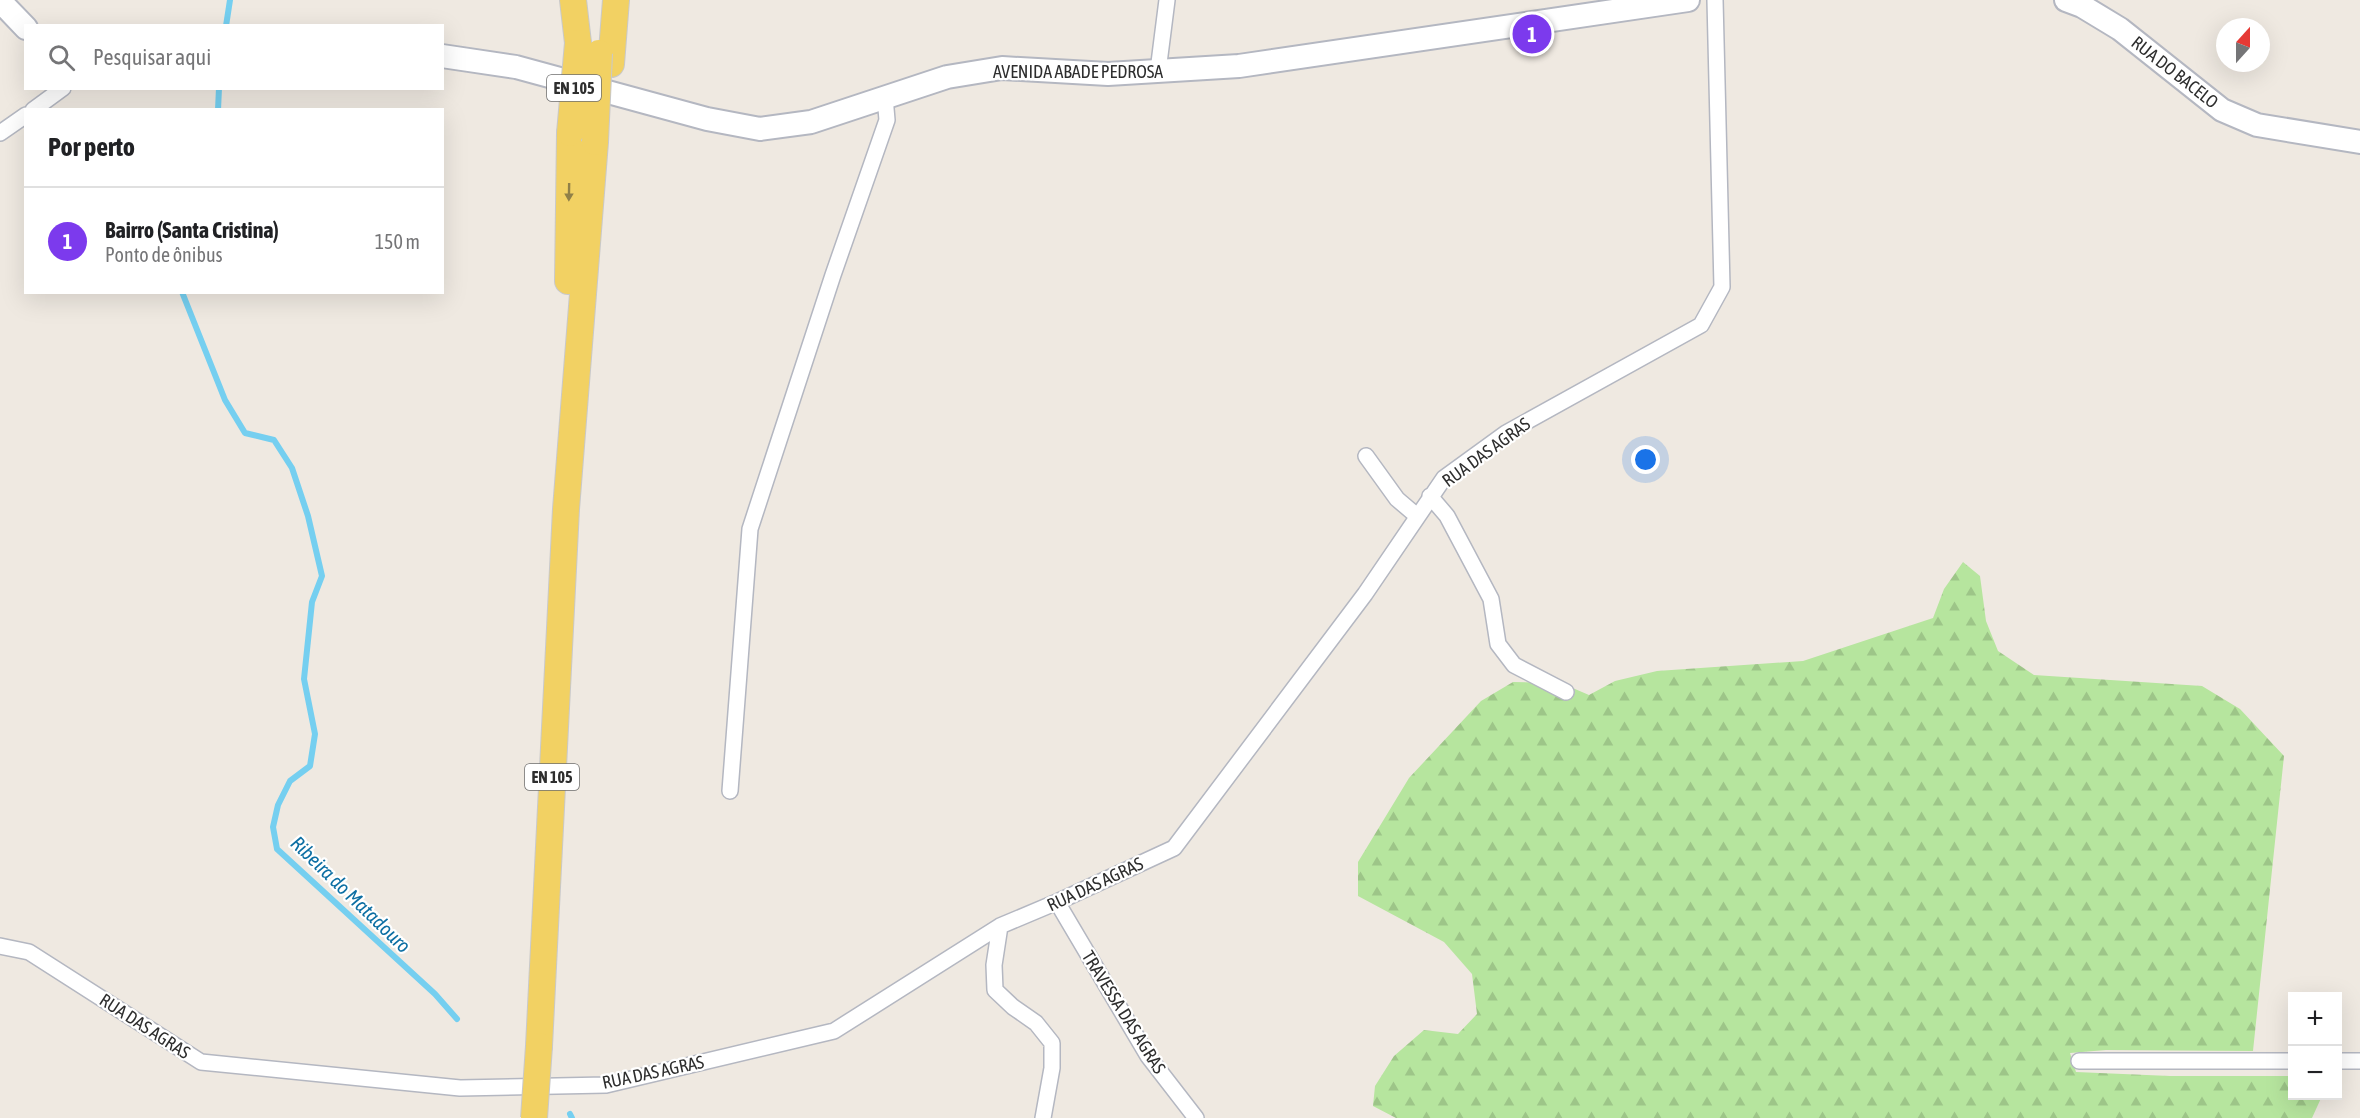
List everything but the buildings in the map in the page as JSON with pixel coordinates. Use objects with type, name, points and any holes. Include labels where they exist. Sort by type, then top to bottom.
[{"type":"main road","points":[[573,0],[596,53]]},
{"type":"main road","name":"EN 105","points":[[566,509],[570,133],[596,53],[582,0]]},
{"type":"main road","name":"EN 105","points":[[534,1118],[566,509],[595,142],[599,0]]},
{"type":"main road","points":[[596,53],[616,0]]},
{"type":"street","points":[[1158,72],[1167,0]]},
{"type":"street","name":"AVENIDA ABADE PEDROSA","points":[[444,56],[516,67],[707,119],[760,129],[811,122],[947,77],[1002,68],[1108,74],[1239,66],[1688,0]]},
{"type":"street","name":"RUA DAS AGRAS","points":[[0,946],[29,952],[201,1062],[460,1088],[606,1085],[834,1031],[1000,926],[1174,848],[1365,594],[1444,478],[1506,433],[1701,325],[1722,287],[1715,0]]},
{"type":"street","name":"RUA DO BACELO","points":[[2066,0],[2082,6],[2120,29],[2222,110],[2257,125],[2297,134],[2360,142]]},
{"type":"street","points":[[0,1],[24,26]]},
{"type":"street","points":[[36,108],[60,90]]},
{"type":"street","points":[[730,791],[750,529],[833,275],[887,120],[885,97]]},
{"type":"street","points":[[0,133],[24,116]]},
{"type":"street","points":[[1366,456],[1397,499],[1416,516]]},
{"type":"street","points":[[1430,496],[1447,516],[1491,599],[1498,644],[1514,665],[1566,692]]},
{"type":"street","name":"TRAVESSA DAS AGRAS","points":[[1057,902],[1148,1056],[1196,1118]]},
{"type":"street","points":[[1000,926],[994,965],[995,990],[1013,1007],[1036,1023],[1052,1043],[1052,1068],[1043,1118]]},
{"type":"street","points":[[2342,1060],[2360,1060]]},
{"type":"street","points":[[2079,1061],[2288,1061]]},
{"type":"green space","points":[[1963,562],[1980,576],[1986,621],[1998,651],[2034,675],[2202,686],[2240,709],[2284,756],[2253,1051],[2106,1050],[2070,1053],[2076,1072],[2170,1076],[2288,1076],[2288,1100],[2320,1100],[2312,1118],[1396,1118],[1373,1106],[1375,1086],[1394,1056],[1424,1030],[1458,1034],[1477,1014],[1472,974],[1444,942],[1358,896],[1358,862],[1409,778],[1481,701],[1513,682],[1561,683],[1589,695],[1615,681],[1657,671],[1803,661],[1933,618],[1944,589]]},
{"type":"waterway","name":"Ribeira do Matadouro","points":[[226,24],[230,0]]},
{"type":"waterway","name":"Ribeira do Matadouro","points":[[218,108],[219,90]]},
{"type":"waterway","name":"Ribeira do Matadouro","points":[[183,294],[225,400],[245,433],[274,440],[292,468],[308,516],[322,576],[312,602],[304,679],[315,734],[310,766],[290,781],[278,805],[273,827],[277,849],[435,994],[457,1019]]},
{"type":"waterway","name":"Ribeira do Matadouro","points":[[570,1114],[572,1118]]},
{"type":"place","name":"Bairro (Santa Cristina)","points":[[1532,34]]}]
